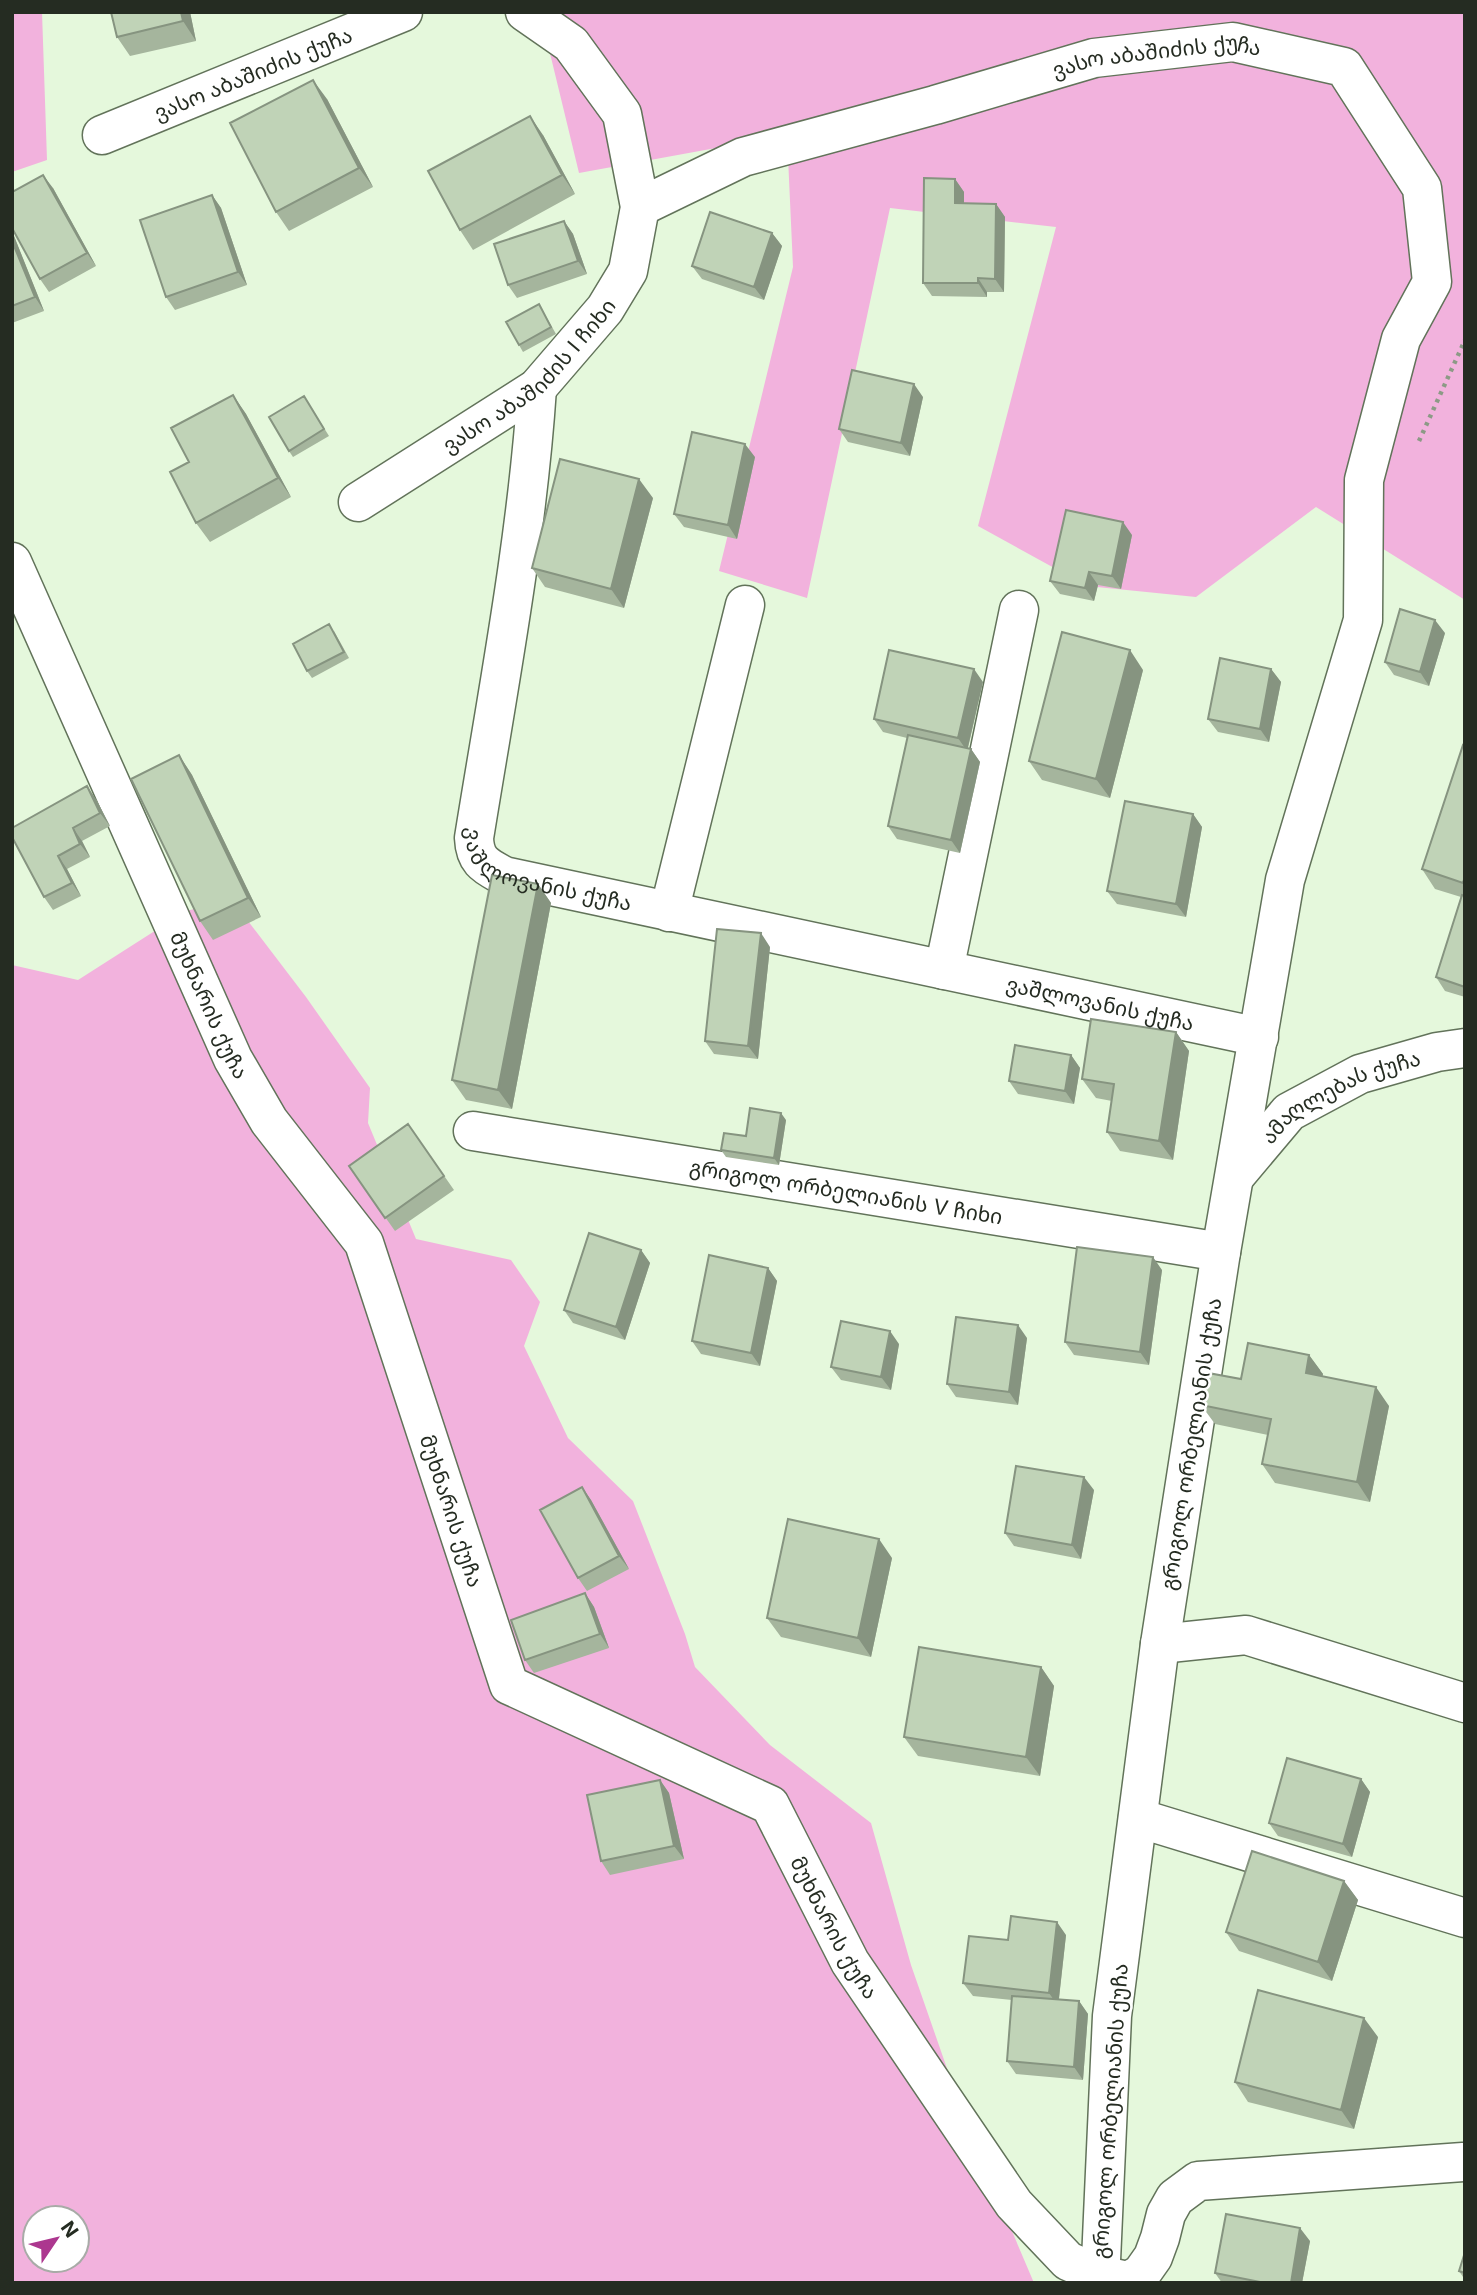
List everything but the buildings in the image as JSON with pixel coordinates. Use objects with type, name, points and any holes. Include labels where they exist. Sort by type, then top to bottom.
[{"type":"street","name":"ვასო აბაშიძის ქუჩა","points":[[102,135],[403,12]]},
{"type":"street","points":[[525,12],[571,44],[622,114],[640,207]]},
{"type":"street","name":"ვასო აბაშიძის ქუჩა","points":[[640,207],[743,157],[1094,58],[1233,42],[1344,67],[1422,188],[1432,282],[1401,339],[1364,480],[1363,620]]},
{"type":"street","name":"ვასო აბაშიძის I ჩიხი","points":[[358,502],[537,388],[605,309],[628,271],[640,207]]},
{"type":"street","name":"ვაშლოვანის ქუჩა","points":[[537,388],[531,473],[474,838],[474,851],[483,864],[504,876],[1259,1037]]},
{"type":"street","name":"მუხნარის ქუჩა","points":[[12,562],[233,1059],[269,1121],[364,1243],[509,1685],[770,1805],[850,1962],[1014,2204],[1068,2261],[1100,2279],[1128,2281],[1141,2274],[1153,2257],[1166,2214],[1175,2198],[1198,2181],[1462,2162]]},
{"type":"street","points":[[669,912],[745,605]]},
{"type":"street","points":[[944,970],[1018,610]]},
{"type":"street","name":"გრიგოლ ორბელიანის ქუჩა","points":[[1100,2279],[1112,2016],[1160,1644],[1221,1252],[1285,880],[1363,620]]},
{"type":"street","name":"ამაღლებას ქუჩა","points":[[1235,1177],[1289,1112],[1360,1074],[1437,1052],[1465,1048]]},
{"type":"street","name":"გრიგოლ ორბელიანის V ჩიხი","points":[[473,1130],[1221,1252]]},
{"type":"street","points":[[1160,1644],[1246,1635],[1465,1703]]},
{"type":"street","points":[[1138,1818],[1465,1918]]},
{"type":"shaded area","points":[[12,12],[42,12],[47,160],[12,172]]},
{"type":"shaded area","points":[[540,12],[1465,12],[1465,600],[1316,507],[1196,597],[1087,586],[978,526],[1056,227],[890,208],[807,598],[719,571],[793,267],[787,135],[579,173]]},
{"type":"shaded area","points":[[232,900],[306,997],[370,1088],[368,1123],[416,1239],[511,1260],[540,1302],[524,1346],[568,1438],[633,1501],[685,1634],[695,1667],[770,1745],[871,1823],[911,1965],[966,2123],[1034,2283],[12,2283],[12,965],[78,980],[186,911]]}]
